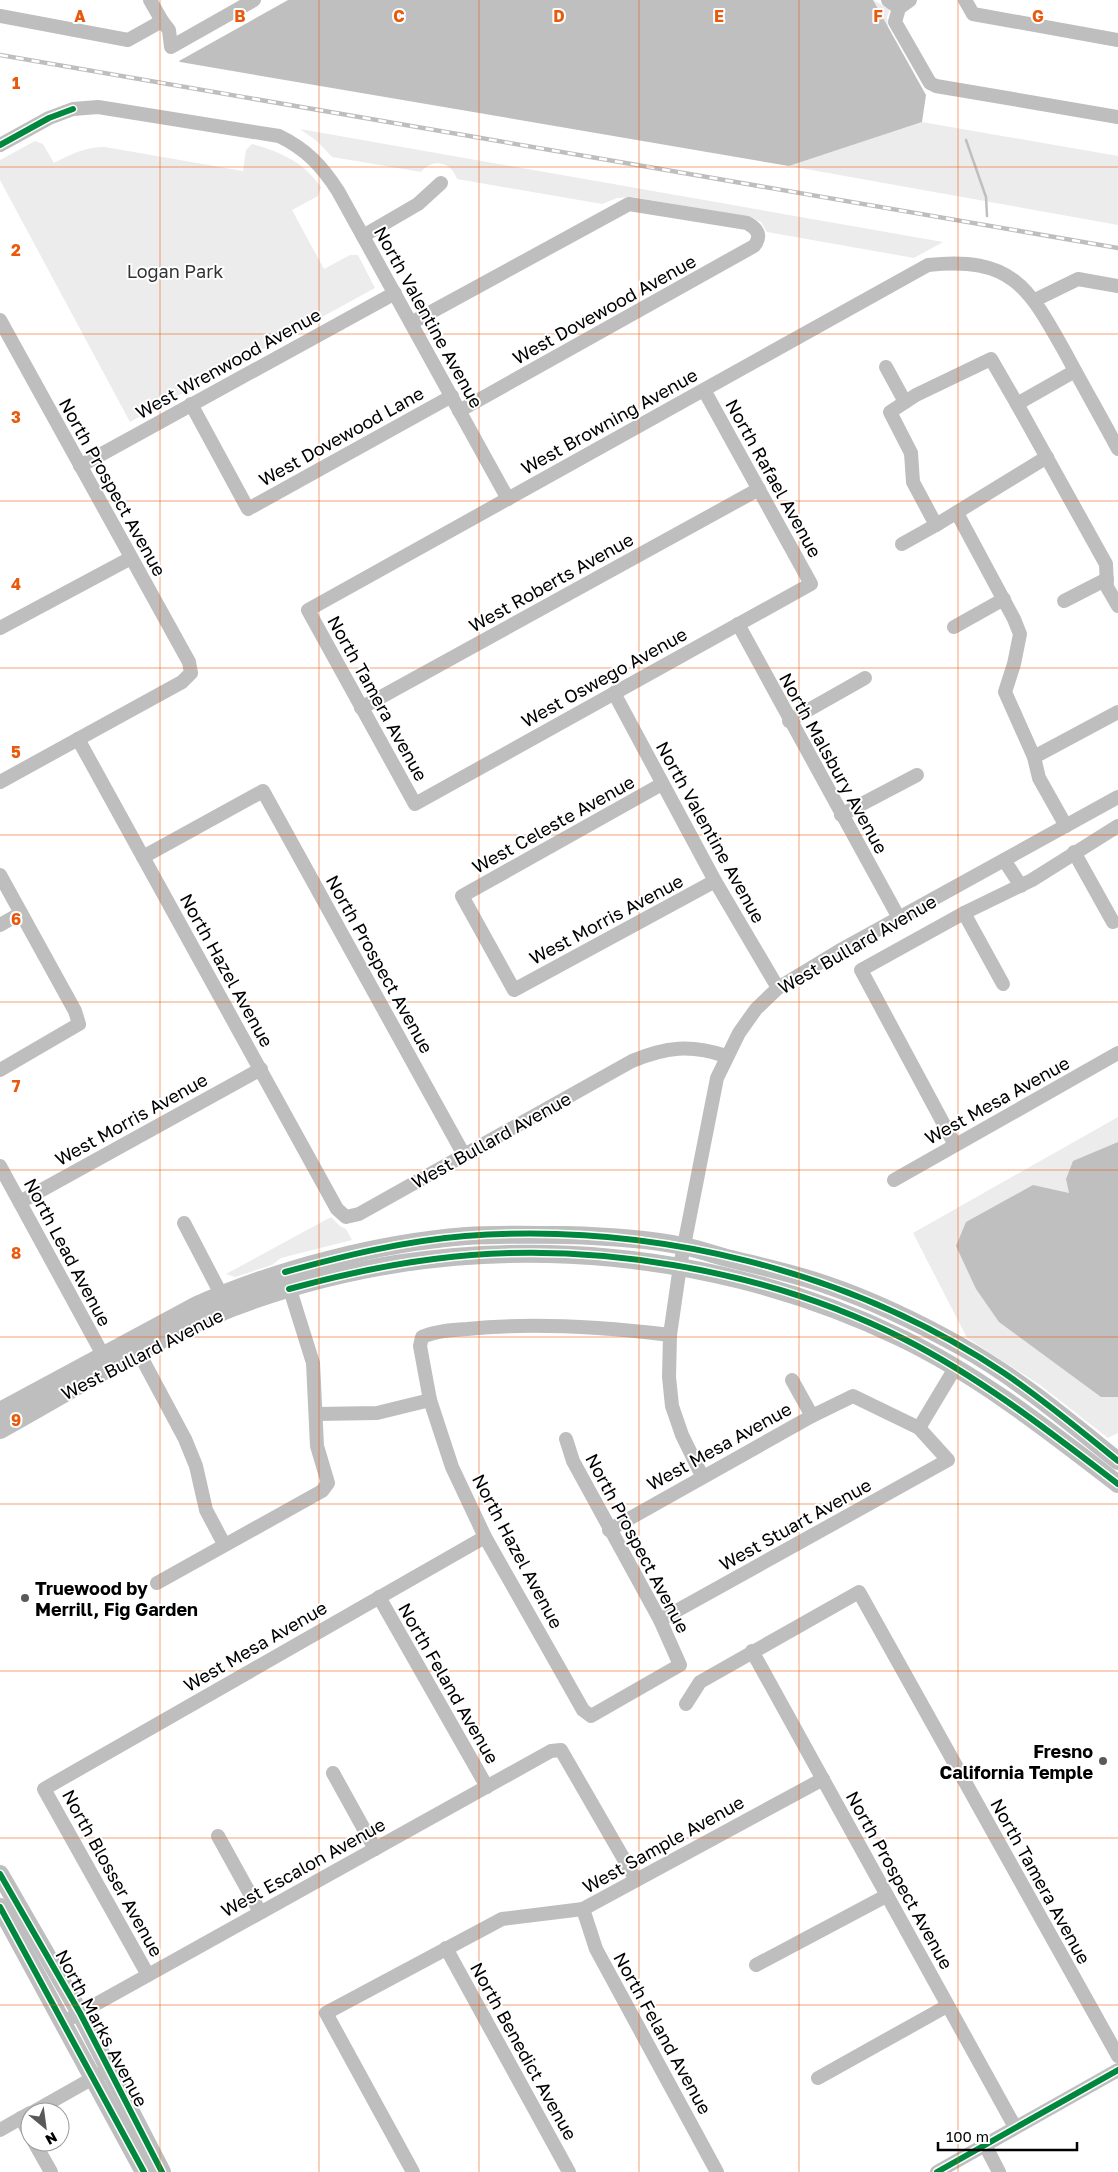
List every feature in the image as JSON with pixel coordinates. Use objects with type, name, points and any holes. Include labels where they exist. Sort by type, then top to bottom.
[{"type":"main road","points":[[287,1280],[403,1244],[464,1236],[506,1234],[600,1236],[684,1246],[787,1272],[828,1285],[882,1307],[962,1348],[1003,1373],[1054,1409],[1118,1461]]},
{"type":"main road","points":[[287,1280],[436,1259],[578,1254],[680,1266],[730,1277],[805,1298],[860,1319],[904,1340],[955,1368],[998,1395],[1118,1484]]},
{"type":"main road","name":"West Bullard Avenue","points":[[0,1411],[158,1324],[221,1294],[287,1280]]},
{"type":"main road","name":"West Bullard Avenue","points":[[0,1430],[139,1352],[193,1325],[233,1308],[287,1280]]},
{"type":"main road","points":[[193,1325],[198,1315],[215,1305],[221,1294]]},
{"type":"main road","points":[[0,1416],[22,1399]]},
{"type":"main road","name":"North Marks Avenue","points":[[0,1874],[80,2012],[162,2172]]},
{"type":"main road","points":[[0,1890],[17,1916],[25,1919]]},
{"type":"main road","name":"North Marks Avenue","points":[[0,1907],[144,2172]]},
{"type":"street","points":[[150,0],[169,30],[171,47],[232,5],[254,0]]},
{"type":"street","points":[[888,0],[905,4],[895,22],[930,83],[936,86],[1118,117]]},
{"type":"street","points":[[965,0],[973,14],[1118,40]]},
{"type":"street","points":[[0,16],[128,40],[162,21]]},
{"type":"street","name":"North Valentine Avenue","points":[[0,145],[48,118],[73,109],[98,107],[279,136],[297,144],[312,156],[333,182],[508,499]]},
{"type":"street","points":[[363,236],[418,204],[441,183]]},
{"type":"street","name":"West Dovewood Avenue","points":[[411,322],[629,204],[747,223],[754,227],[759,234],[758,241],[754,246],[460,410]]},
{"type":"street","name":"West Browning Avenue","points":[[308,610],[928,265],[953,262],[974,264],[992,269],[1016,282],[1034,300]]},
{"type":"street","points":[[1118,286],[1078,278],[1034,300],[1118,449]]},
{"type":"street","name":"West Wrenwood Avenue","points":[[80,466],[395,292]]},
{"type":"street","name":"North Prospect Avenue","points":[[0,320],[189,662],[191,673],[182,682],[78,739]]},
{"type":"street","points":[[936,525],[913,482],[910,453],[890,412],[916,395],[991,359],[1106,564],[1107,587],[1118,606]]},
{"type":"street","points":[[886,367],[905,402]]},
{"type":"street","points":[[1017,404],[1075,371]]},
{"type":"street","name":"North Rafael Avenue","points":[[704,390],[811,584]]},
{"type":"street","name":"West Dovewood Lane","points":[[192,404],[248,509],[452,396]]},
{"type":"street","points":[[902,544],[1047,458]]},
{"type":"street","name":"West Roberts Avenue","points":[[362,708],[759,489]]},
{"type":"street","points":[[957,513],[1004,600],[1020,634],[1014,664],[1005,692],[1034,757],[1039,778],[1066,826]]},
{"type":"street","points":[[0,628],[131,558]]},
{"type":"street","points":[[1064,601],[1107,579]]},
{"type":"street","name":"West Oswego Avenue","points":[[415,804],[811,584]]},
{"type":"street","points":[[954,627],[1004,600]]},
{"type":"street","name":"North Tamera Avenue","points":[[308,610],[415,804]]},
{"type":"street","name":"North Malsbury Avenue","points":[[738,624],[789,721],[899,918]]},
{"type":"street","points":[[789,721],[866,678]]},
{"type":"street","name":"North Valentine Avenue","points":[[614,693],[715,881],[778,988]]},
{"type":"street","points":[[1034,757],[1118,712]]},
{"type":"street","points":[[0,782],[78,739]]},
{"type":"street","name":"North Hazel Avenue","points":[[78,739],[337,1210],[346,1217]]},
{"type":"street","points":[[841,815],[917,775]]},
{"type":"street","name":"West Celeste Avenue","points":[[514,990],[462,896],[662,784]]},
{"type":"street","name":"North Prospect Avenue","points":[[143,857],[263,791],[464,1155]]},
{"type":"street","name":"West Bullard Avenue","points":[[346,1217],[358,1214],[632,1061],[654,1052],[674,1048],[694,1048],[726,1056],[756,1009],[778,988],[839,951],[1118,797]]},
{"type":"street","name":"West Bullard Avenue","points":[[955,1145],[861,970],[964,913],[1021,886],[1118,826]]},
{"type":"street","points":[[1074,852],[1113,922]]},
{"type":"street","points":[[1004,860],[1021,886]]},
{"type":"street","points":[[0,875],[75,1011],[79,1024],[0,1070]]},
{"type":"street","name":"West Morris Avenue","points":[[514,990],[715,881]]},
{"type":"street","points":[[0,925],[21,913]]},
{"type":"street","points":[[964,913],[1003,984]]},
{"type":"street","name":"West Mesa Avenue","points":[[894,1180],[1118,1053]]},
{"type":"street","points":[[702,1476],[682,1435],[672,1406],[669,1377],[670,1335],[684,1246],[718,1078],[726,1056]]},
{"type":"street","name":"West Morris Avenue","points":[[20,1202],[261,1069]]},
{"type":"street","name":"North Lead Avenue","points":[[0,1166],[103,1355]]},
{"type":"street","points":[[184,1223],[221,1294]]},
{"type":"street","points":[[157,1583],[322,1491],[328,1483],[317,1446],[312,1363],[287,1280]]},
{"type":"street","name":"North Hazel Avenue","points":[[670,1335],[610,1328],[551,1326],[487,1327],[432,1332],[422,1336],[420,1346],[430,1400],[452,1467],[485,1537],[584,1710],[591,1716],[680,1665]]},
{"type":"street","points":[[139,1352],[185,1439],[196,1466],[206,1510],[224,1544]]},
{"type":"street","points":[[812,1416],[853,1396],[919,1428],[955,1368]]},
{"type":"street","name":"West Mesa Avenue","points":[[609,1530],[702,1476],[812,1416],[792,1380]]},
{"type":"street","points":[[316,1414],[377,1413],[430,1400]]},
{"type":"street","name":"West Stuart Avenue","points":[[660,1620],[948,1460],[919,1428]]},
{"type":"street","name":"North Prospect Avenue","points":[[566,1439],[573,1462],[660,1620],[680,1665]]},
{"type":"street","name":"West Mesa Avenue","points":[[44,1789],[485,1537]]},
{"type":"street","name":"North Tamera Avenue","points":[[752,1651],[859,1592],[1118,2056]]},
{"type":"street","name":"North Feland Avenue","points":[[379,1597],[486,1787]]},
{"type":"street","points":[[686,1704],[700,1682],[752,1651]]},
{"type":"street","name":"North Prospect Avenue","points":[[752,1651],[1015,2127]]},
{"type":"street","name":"West Escalon Avenue","points":[[64,2022],[544,1754],[561,1750],[636,1880]]},
{"type":"street","points":[[333,1773],[375,1849]]},
{"type":"street","name":"West Sample Avenue","points":[[413,2172],[326,2013],[502,1919],[583,1909],[823,1779]]},
{"type":"street","name":"North Blosser Avenue","points":[[44,1789],[148,1975]]},
{"type":"street","points":[[218,1836],[260,1912]]},
{"type":"street","points":[[756,1965],[886,1896]]},
{"type":"street","name":"North Feland Avenue","points":[[583,1909],[596,1949],[717,2172]]},
{"type":"street","name":"North Benedict Avenue","points":[[446,1948],[569,2172]]},
{"type":"street","points":[[818,2078],[947,2006]]},
{"type":"street","points":[[50,2102],[109,2070]]},
{"type":"street","points":[[937,2172],[1118,2070]]},
{"type":"street","points":[[0,2130],[20,2119]]},
{"type":"street","points":[[985,2145],[999,2172]]},
{"type":"street","points":[[39,2152],[50,2172]]},
{"type":"green space","points":[[873,0],[890,9],[887,17],[888,28]]},
{"type":"green space","points":[[922,122],[1118,156],[1118,225],[789,166]]},
{"type":"green space","points":[[300,129],[943,242],[914,258],[767,232],[761,222],[750,217],[633,197],[617,198],[602,204],[457,179],[450,168],[436,163],[421,172],[332,157],[318,142]]},
{"type":"green space","name":"Logan Park","points":[[35,141],[43,144],[54,163],[78,152],[91,148],[105,147],[243,171],[246,150],[252,144],[282,155],[307,171],[321,187],[318,196],[292,210],[324,269],[350,255],[358,255],[375,288],[130,422],[0,180],[0,160]]},
{"type":"green space","points":[[1118,1117],[1118,1433],[1108,1438],[1040,1385],[967,1338],[913,1233]]},
{"type":"green space","points":[[331,1217],[346,1229],[352,1240],[281,1258],[272,1265],[235,1277],[226,1274]]},
{"type":"shaded area","points":[[288,0],[873,0],[926,95],[922,122],[789,166],[179,61]]},
{"type":"shaded area","points":[[1118,1142],[1118,1397],[1101,1397],[999,1322],[976,1289],[956,1246],[966,1222],[1033,1185],[1069,1193],[1066,1179],[1073,1161]]},
{"type":"waterway","points":[[966,140],[986,197],[987,216]]},
{"type":"railway","points":[[0,55],[1118,248]]},
{"type":"cycle path","points":[[0,145],[49,118],[73,109]]},
{"type":"cycle path","points":[[285,1272],[351,1255],[419,1241],[465,1236],[535,1234],[606,1237],[676,1246],[746,1261],[815,1281],[881,1306],[944,1337],[1019,1383],[1118,1461]]},
{"type":"cycle path","points":[[289,1289],[397,1264],[492,1254],[552,1253],[613,1257],[674,1265],[735,1278],[793,1294],[850,1315],[933,1354],[988,1388],[1118,1484]]},
{"type":"cycle path","points":[[0,1874],[80,2013],[162,2172]]},
{"type":"cycle path","points":[[0,1907],[144,2172]]},
{"type":"cycle path","points":[[937,2172],[1118,2070]]},
{"type":"place","name":"Truewood by Merrill, Fig Garden","points":[[25,1598]]},
{"type":"place","name":"Fresno California Temple","points":[[1103,1761]]}]
